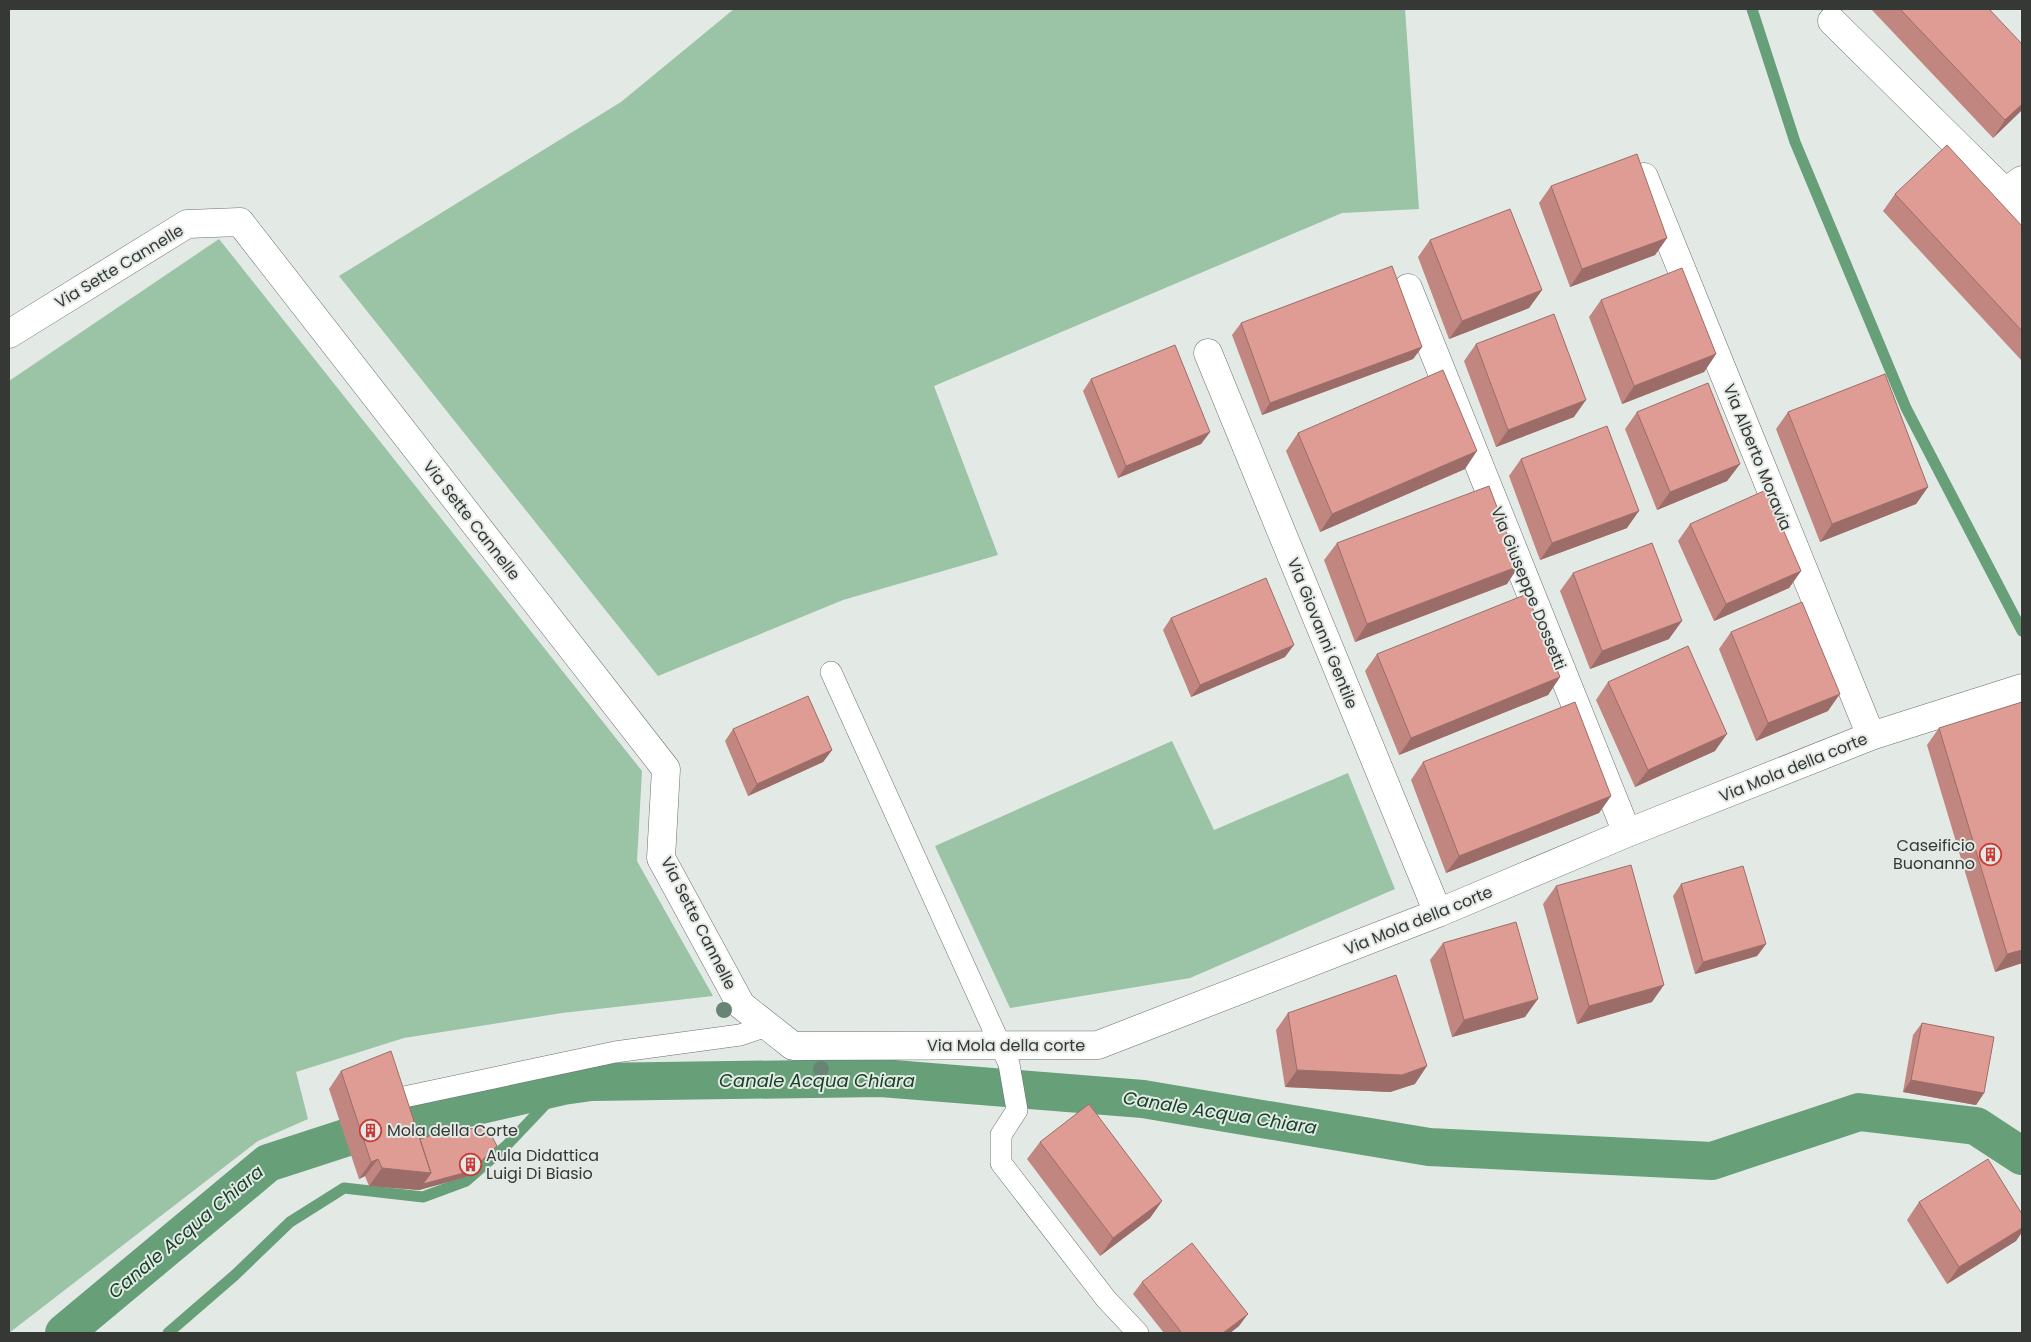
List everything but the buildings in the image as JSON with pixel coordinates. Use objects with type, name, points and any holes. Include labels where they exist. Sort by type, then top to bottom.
[{"type":"street","points":[[1832,21],[2016,195]]},
{"type":"street","name":"Via Alberto Moravia","points":[[1644,177],[1872,736]]},
{"type":"street","name":"Via Sette Cannelle","points":[[9,334],[187,224],[240,222],[666,768],[661,858],[741,1005],[793,1046]]},
{"type":"street","name":"Via Giuseppe Dossetti","points":[[1408,288],[1627,833]]},
{"type":"street","name":"Via Giovanni Gentile","points":[[1208,353],[1438,913]]},
{"type":"street","name":"Via Mola della corte","points":[[793,1046],[1004,1055],[1098,1045],[1438,913],[1627,833],[1872,736],[2022,688]]},
{"type":"lane","points":[[831,672],[1004,1055],[1016,1110],[1001,1135],[1001,1164],[1106,1299],[1138,1333]]},
{"type":"lane","points":[[390,1100],[615,1052],[740,1036],[767,1026]]},
{"type":"green space","points":[[734,9],[1405,9],[1419,209],[1342,213],[934,386],[998,555],[843,600],[658,676],[339,276],[621,102]]},
{"type":"green space","points":[[219,239],[642,771],[637,861],[713,996],[562,1013],[404,1038],[296,1072],[308,1119],[258,1141],[9,1333],[9,381]]},
{"type":"green space","points":[[1172,741],[1214,830],[1348,773],[1395,889],[1190,978],[1010,1008],[935,846]]},
{"type":"waterway","points":[[1752,9],[1795,142],[1906,408],[2022,631]]},
{"type":"waterway","name":"Canale Acqua Chiara","points":[[403,1123],[563,1086],[591,1082],[881,1078],[1143,1099],[1429,1147],[1712,1161],[1859,1112],[1976,1126],[2022,1156]]},
{"type":"waterway","points":[[168,1333],[235,1275],[290,1222],[344,1188],[423,1197],[466,1181],[506,1146],[563,1086]]},
{"type":"waterway","name":"Canale Acqua Chiara","points":[[64,1333],[268,1163],[345,1138]]},
{"type":"place","name":"Caseificio Buonanno","points":[[1991,854]]},
{"type":"place","name":"Mola della Corte","points":[[371,1130]]},
{"type":"place","name":"Aula Didattica Luigi Di Biasio","points":[[470,1164]]}]
